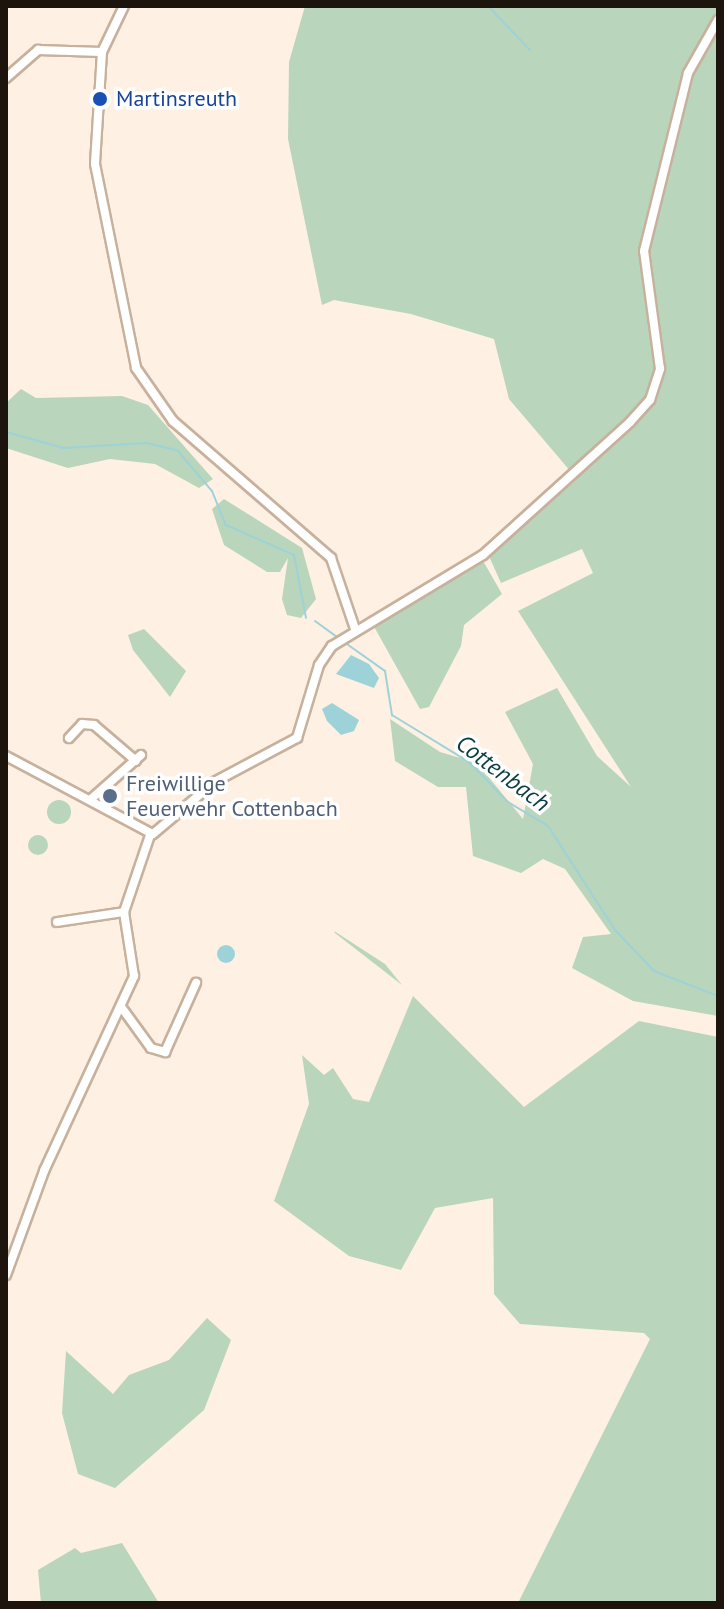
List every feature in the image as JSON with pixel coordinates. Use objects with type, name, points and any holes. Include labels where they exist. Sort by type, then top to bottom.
[{"type":"street","points":[[124,6],[102,52],[95,164],[101,219],[142,381],[222,469],[331,558],[355,629]]},
{"type":"street","points":[[6,1275],[44,1171],[122,1008],[135,966],[124,912],[150,835],[216,781],[297,738],[322,659],[355,629],[507,536],[650,400],[660,369],[644,251],[688,73],[718,20]]},
{"type":"street","points":[[6,78],[38,50],[102,52]]},
{"type":"street","points":[[69,738],[82,724],[94,725],[138,758],[90,800]]},
{"type":"street","points":[[6,756],[150,835]]},
{"type":"street","points":[[57,922],[124,912]]},
{"type":"street","points":[[122,1008],[151,1048],[165,1052],[196,983]]},
{"type":"green space","points":[[305,6],[718,6],[718,1016],[633,1001],[572,968],[583,937],[611,934],[565,869],[543,859],[521,873],[473,856],[466,787],[438,787],[395,761],[390,719],[440,752],[477,763],[523,819],[533,764],[505,712],[557,688],[597,756],[631,787],[518,611],[593,573],[582,549],[501,583],[488,554],[577,479],[509,399],[494,339],[411,314],[334,300],[322,305],[288,139],[289,62]]},
{"type":"green space","points":[[21,389],[36,398],[122,396],[148,405],[213,479],[199,488],[155,464],[110,459],[68,468],[6,448],[6,403]]},
{"type":"green space","points":[[224,499],[302,548],[316,599],[301,618],[287,615],[282,599],[288,558],[280,572],[267,572],[224,545],[212,509]]},
{"type":"green space","points":[[482,559],[502,594],[464,625],[461,646],[429,707],[420,709],[372,623]]},
{"type":"green space","points":[[144,629],[186,671],[170,697],[133,650],[128,635]]},
{"type":"green space","points":[[59,800],[68,803],[71,812],[68,821],[59,824],[50,821],[47,812],[50,803]]},
{"type":"green space","points":[[38,835],[45,838],[48,845],[45,852],[38,855],[31,852],[28,845],[31,838]]},
{"type":"green space","points":[[335,933],[385,964],[402,985]]},
{"type":"green space","points":[[413,996],[524,1107],[639,1021],[718,1037],[718,1603],[518,1603],[650,1339],[644,1333],[520,1324],[494,1294],[493,1198],[435,1208],[401,1270],[349,1256],[274,1201],[309,1104],[302,1055],[324,1075],[333,1068],[353,1099],[369,1102]]},
{"type":"green space","points":[[207,1318],[231,1340],[204,1410],[115,1488],[78,1474],[62,1413],[66,1351],[113,1394],[129,1375],[169,1360]]},
{"type":"green space","points":[[122,1543],[159,1603],[41,1603],[38,1570],[75,1548],[81,1553]]},
{"type":"water","points":[[351,655],[369,664],[379,678],[374,688],[336,674]]},
{"type":"water","points":[[332,703],[359,720],[354,731],[341,735],[327,721],[322,709]]},
{"type":"water","points":[[226,945],[235,954],[226,963],[217,954]]},
{"type":"waterway","points":[[488,6],[530,50]]},
{"type":"waterway","name":"Cottenbach","points":[[6,432],[64,448],[146,443],[177,450],[212,491],[226,525],[294,555],[306,618]]},
{"type":"waterway","name":"Cottenbach","points":[[315,621],[337,637]]},
{"type":"waterway","name":"Cottenbach","points":[[344,642],[385,671],[392,715],[469,762],[508,802],[548,826],[615,930],[654,971],[718,996]]},
{"type":"place","name":"Martinsreuth","points":[[100,99]]},
{"type":"place","name":"Freiwillige Feuerwehr Cottenbach","points":[[110,796]]}]
